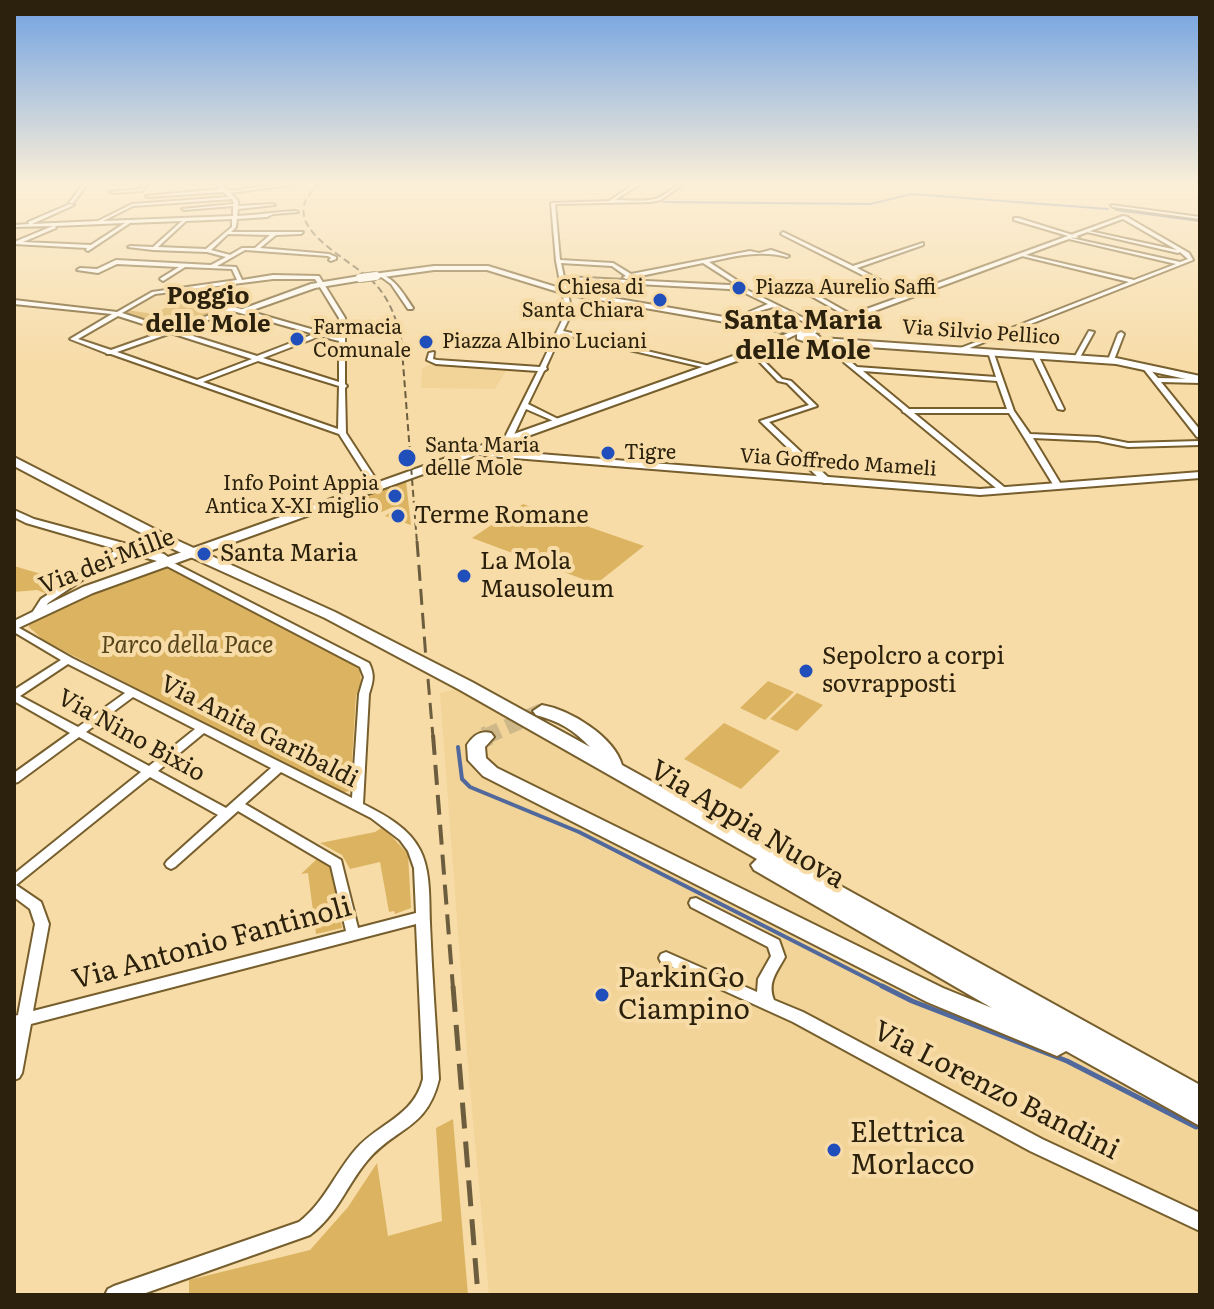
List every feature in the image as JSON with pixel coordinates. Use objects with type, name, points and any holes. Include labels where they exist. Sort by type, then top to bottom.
[{"type":"main road","name":"Via Appia Nuova","points":[[14,454],[179,538],[194,552]]},
{"type":"main road","name":"Via Appia Nuova","points":[[14,461],[194,552],[330,615],[466,686],[1200,1098]]},
{"type":"main road","name":"Via Appia Nuova","points":[[265,586],[576,757],[848,917],[1200,1114]]},
{"type":"main road","points":[[542,711],[554,712],[569,719],[590,736],[623,774]]},
{"type":"main road","points":[[485,737],[476,745],[477,760],[490,772],[935,995],[1117,1069]]},
{"type":"street","points":[[17,244],[93,247]]},
{"type":"street","points":[[84,253],[97,244]]},
{"type":"street","points":[[153,249],[158,244]]},
{"type":"street","points":[[207,251],[215,244]]},
{"type":"street","points":[[256,249],[262,244]]},
{"type":"street","points":[[508,439],[569,312],[557,244]]},
{"type":"street","points":[[805,244],[908,296]]},
{"type":"street","points":[[852,268],[921,244]]},
{"type":"street","points":[[109,353],[322,284],[434,268],[498,270],[565,292],[810,334],[1056,244]]},
{"type":"street","points":[[1099,244],[1183,265]]},
{"type":"street","points":[[1143,244],[1187,254]]},
{"type":"street","points":[[960,350],[1191,260],[1170,244]]},
{"type":"street","points":[[130,247],[207,251],[229,256]]},
{"type":"street","points":[[211,267],[245,249],[329,255],[334,258],[331,260]]},
{"type":"street","points":[[611,280],[750,252],[759,254],[771,251],[787,256]]},
{"type":"street","points":[[56,252],[96,253],[91,257]]},
{"type":"street","points":[[1168,261],[1187,254]]},
{"type":"street","points":[[1024,255],[1136,283]]},
{"type":"street","points":[[558,261],[613,265],[630,276]]},
{"type":"street","points":[[704,261],[732,285],[772,305],[810,334]]},
{"type":"street","points":[[80,270],[98,271],[116,262],[235,268],[240,281]]},
{"type":"street","points":[[163,279],[182,267]]},
{"type":"street","points":[[342,433],[73,339],[145,295],[240,281],[309,275],[317,277],[341,311],[342,433],[377,487]]},
{"type":"street","points":[[379,276],[393,283],[410,308]]},
{"type":"street","points":[[546,286],[561,279],[732,285]]},
{"type":"street","points":[[799,287],[852,317]]},
{"type":"street","points":[[168,291],[342,340]]},
{"type":"street","points":[[14,302],[115,313],[344,386]]},
{"type":"street","points":[[751,313],[772,305]]},
{"type":"street","points":[[560,332],[711,367]]},
{"type":"street","points":[[1077,358],[1091,332]]},
{"type":"street","points":[[196,383],[319,334]]},
{"type":"street","name":"Via Silvio Pellico","points":[[810,334],[825,341],[1111,360],[1200,380]]},
{"type":"street","name":"Via dei Mille","points":[[14,627],[37,613],[163,559],[194,552],[779,342],[810,334]]},
{"type":"street","points":[[1111,360],[1121,334]]},
{"type":"street","points":[[825,341],[905,411],[1005,491]]},
{"type":"street","points":[[753,352],[780,380],[789,382],[814,406],[764,421],[827,481]]},
{"type":"street","points":[[991,352],[1011,411],[1058,486]]},
{"type":"street","points":[[432,353],[430,360],[436,362],[544,369]]},
{"type":"street","points":[[1035,355],[1061,409]]},
{"type":"street","points":[[1144,366],[1200,435]]},
{"type":"street","points":[[855,369],[1000,379]]},
{"type":"street","points":[[1156,380],[1200,380]]},
{"type":"street","points":[[526,406],[558,421]]},
{"type":"street","points":[[905,411],[1011,411]]},
{"type":"street","points":[[1028,436],[1098,439],[1128,445],[1200,443]]},
{"type":"street","name":"Via Goffredo Mameli","points":[[472,452],[971,491],[1200,475]]},
{"type":"street","points":[[14,513],[30,521],[163,559],[365,665],[369,677],[364,694],[357,807]]},
{"type":"street","points":[[14,529],[30,521]]},
{"type":"street","name":"Via dei Mille","points":[[37,613],[44,601],[125,547]]},
{"type":"street","points":[[14,616],[37,613]]},
{"type":"street","name":"Via Anita Garibaldi","points":[[14,627],[68,660],[357,807],[400,832],[414,847],[420,868],[431,1079],[422,1104],[367,1148],[326,1210],[304,1229],[114,1295]]},
{"type":"street","points":[[14,696],[68,660]]},
{"type":"street","points":[[14,779],[132,693]]},
{"type":"street","name":"Via Nino Bixio","points":[[14,696],[149,771],[334,860],[341,870],[353,934]]},
{"type":"street","points":[[14,881],[202,729]]},
{"type":"street","points":[[171,864],[278,768]]},
{"type":"street","points":[[14,890],[36,906],[42,924],[18,1021],[14,1073]]},
{"type":"street","points":[[696,903],[774,944],[778,957],[763,983],[762,991],[769,1004]]},
{"type":"street","name":"Via Antonio Fantinoli","points":[[18,1021],[423,917]]},
{"type":"street","name":"Via Lorenzo Bandini","points":[[666,958],[769,1004],[1036,1145],[1200,1222]]},
{"type":"shaded area","points":[[169,292],[180,298],[155,314],[125,310],[154,295]]},
{"type":"shaded area","points":[[433,364],[507,369],[495,389],[421,388],[422,368]]},
{"type":"shaded area","points":[[466,686],[1200,1098],[1200,1295],[489,1295],[440,693]]},
{"type":"green space","points":[[180,298],[223,310],[172,327],[122,314],[127,310],[155,314]]},
{"type":"green space","points":[[406,481],[411,525],[385,516],[395,509],[393,507],[377,514],[351,500]]},
{"type":"green space","points":[[523,504],[644,546],[596,584],[472,538]]},
{"type":"green space","points":[[14,566],[68,582],[47,594],[37,590],[14,592]]},
{"type":"green space","name":"Parco della Pace","points":[[166,566],[360,668],[350,791],[339,793],[43,640],[29,627],[29,622],[66,604]]},
{"type":"green space","points":[[768,681],[794,692],[765,720],[740,708]]},
{"type":"green space","points":[[797,693],[823,705],[797,731],[770,719]]},
{"type":"green space","points":[[724,723],[780,751],[741,789],[684,759]]},
{"type":"green space","points":[[383,827],[408,854],[411,908],[395,914],[394,911],[389,912],[380,862],[350,869],[342,855],[320,843],[375,832]]},
{"type":"green space","points":[[318,858],[333,868],[342,928],[316,934],[308,873],[301,874]]},
{"type":"green space","points":[[453,1119],[468,1295],[189,1295],[189,1280],[310,1250],[348,1207],[377,1163],[388,1236],[442,1221],[436,1128]]},
{"type":"waterway","points":[[458,747],[462,779],[470,787],[579,832],[886,988]]},
{"type":"waterway","points":[[882,986],[886,988]]},
{"type":"waterway","points":[[886,988],[1067,1061],[1196,1127]]},
{"type":"tunnel","points":[[489,735],[485,737],[542,711]]},
{"type":"railway","points":[[325,244],[377,286],[392,310],[401,337],[417,543]]},
{"type":"railway","points":[[417,541],[426,659]]},
{"type":"railway","points":[[428,679],[433,737]]},
{"type":"railway","points":[[433,735],[453,988]]},
{"type":"railway","points":[[453,986],[478,1295]]},
{"type":"place","name":"Piazza Aurelio Saffi","points":[[739,288]]},
{"type":"place","name":"Chiesa di Santa Chiara","points":[[660,300]]},
{"type":"place","name":"Farmacia Comunale","points":[[297,339]]},
{"type":"place","name":"Piazza Albino Luciani","points":[[426,342]]},
{"type":"place","name":"Tigre","points":[[608,453]]},
{"type":"place","name":"Santa Maria delle Mole","points":[[407,458]]},
{"type":"place","name":"Info Point Appia Antica X-XI miglio","points":[[395,496]]},
{"type":"place","name":"Terme Romane","points":[[398,516]]},
{"type":"place","name":"Santa Maria","points":[[204,554]]},
{"type":"place","name":"La Mola Mausoleum","points":[[464,576]]},
{"type":"place","name":"Sepolcro a corpi sovrapposti","points":[[806,671]]},
{"type":"place","name":"ParkinGo Ciampino","points":[[602,995]]},
{"type":"place","name":"Elettrica Morlacco","points":[[834,1150]]},
{"type":"district","name":"Poggio delle Mole","points":[[208,311]]},
{"type":"district","name":"Santa Maria delle Mole","points":[[803,336]]}]
